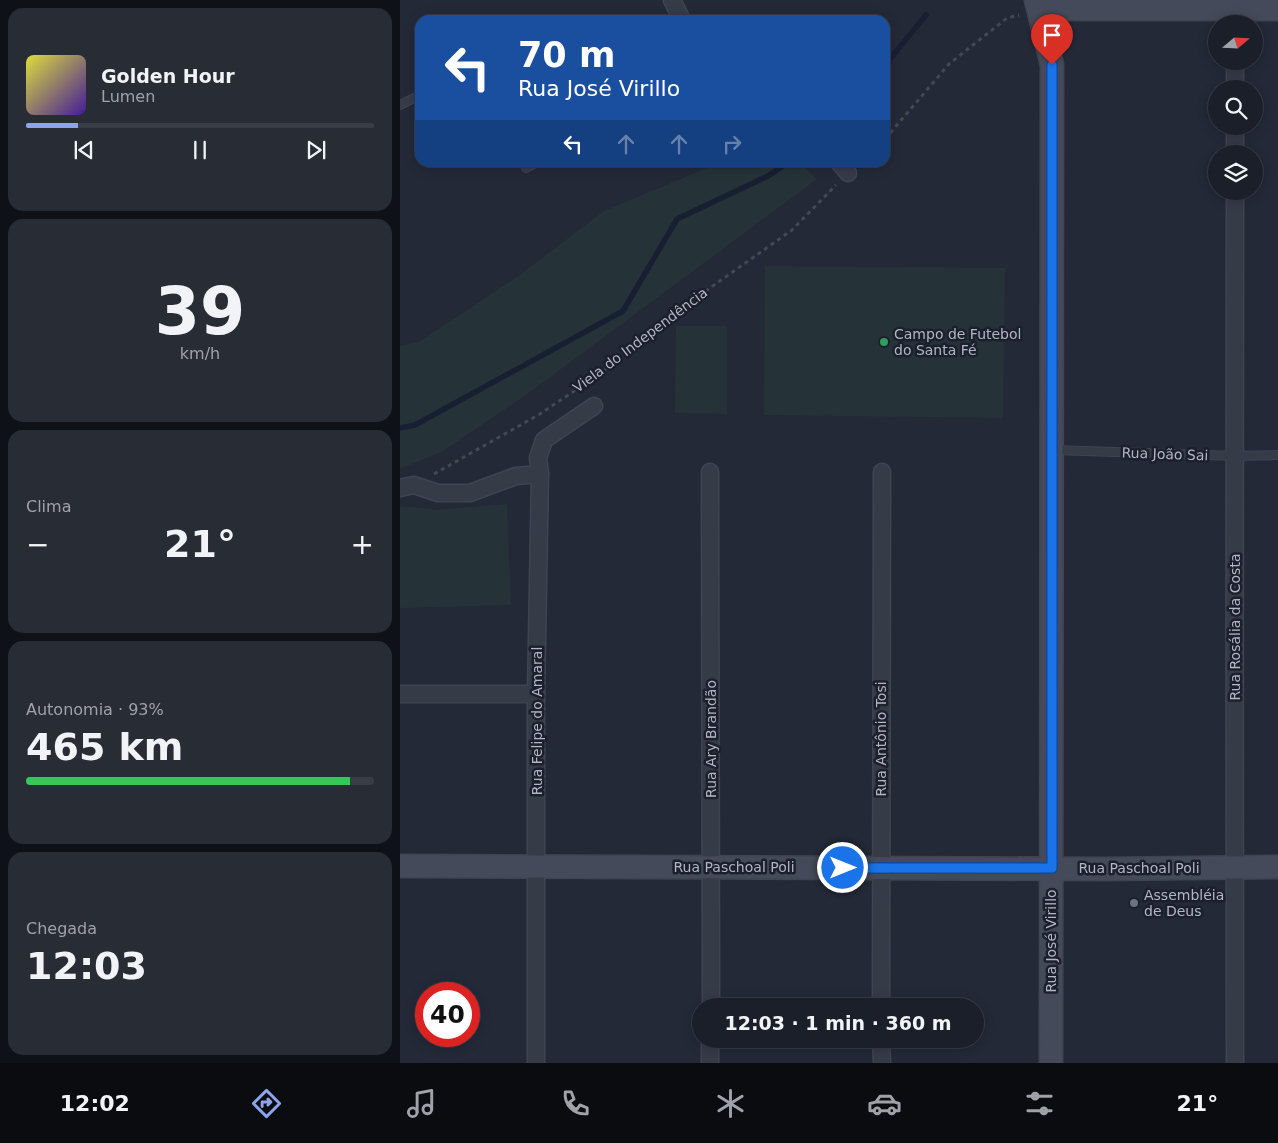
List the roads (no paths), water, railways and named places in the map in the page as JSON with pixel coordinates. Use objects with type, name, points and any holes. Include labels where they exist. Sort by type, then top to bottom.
[{"type":"street","points":[[672,0],[680,15]]},
{"type":"street","points":[[1038,5],[1217,15]]},
{"type":"street","name":"Rua José Virillo","points":[[1038,5],[1052,65],[1051,1063]]},
{"type":"street","points":[[1240,15],[1278,8]]},
{"type":"street","name":"Rua Rosália da Costa","points":[[1235,200],[1236,456],[1233,867],[1235,1063]]},
{"type":"street","name":"Rua Felipe do Amaral","points":[[536,1063],[536,694],[540,474],[538,458],[544,440],[594,406]]},
{"type":"street","name":"Rua Ary Brandão","points":[[710,472],[712,867],[710,998]]},
{"type":"street","name":"Rua Antônio Tosi","points":[[881,998],[882,472]]},
{"type":"street","points":[[407,487],[438,493],[470,493],[516,476],[540,474]]},
{"type":"street","points":[[400,694],[536,694]]},
{"type":"street","name":"Rua Paschoal Poli","points":[[400,866],[1278,867]]},
{"type":"street","points":[[710,1048],[710,1063]]},
{"type":"street","points":[[882,1048],[882,1063]]},
{"type":"lane","points":[[400,105],[415,98]]},
{"type":"lane","name":"Rua João Sai","points":[[1052,450],[1236,456],[1278,455]]},
{"type":"waterway","points":[[890,59],[926,15]]},
{"type":"waterway","points":[[400,428],[415,425],[623,311],[677,219],[768,176],[782,167]]},
{"type":"place","name":"Campo de Futebol do Santa Fé","points":[[884,342]]},
{"type":"place","name":"Assembléia de Deus","points":[[1134,903]]}]
